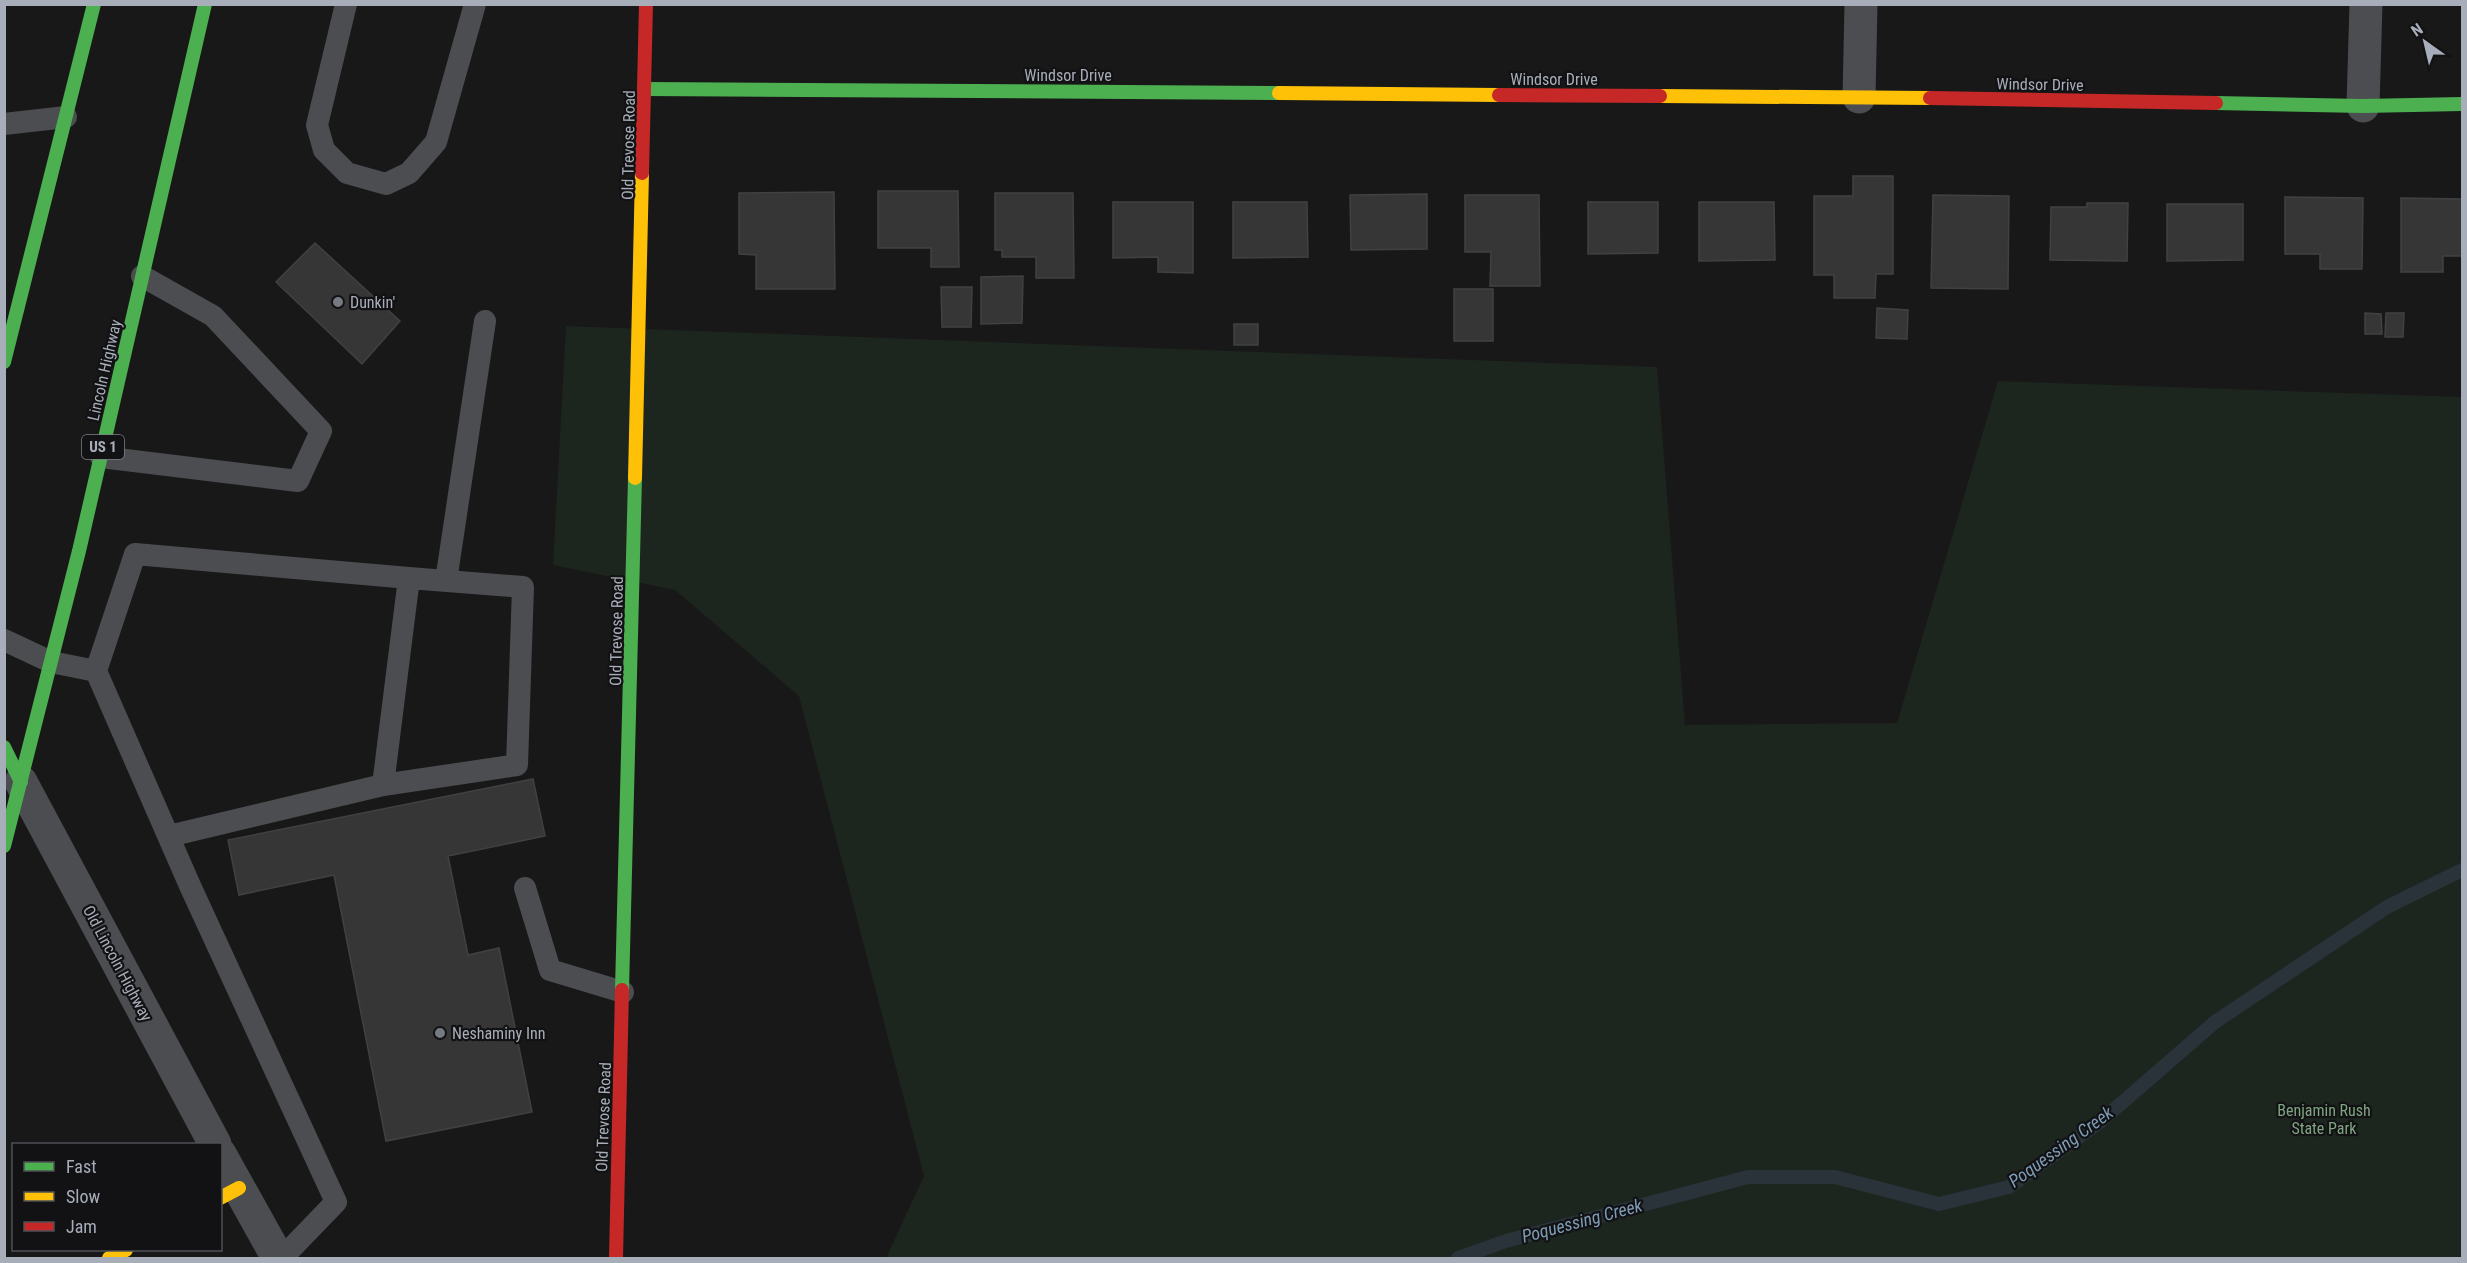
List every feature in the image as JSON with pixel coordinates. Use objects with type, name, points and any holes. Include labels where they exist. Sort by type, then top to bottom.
[{"type":"main road","points":[[4,362],[15,277],[66,117],[94,4]]},
{"type":"main road","name":"Lincoln Highway","points":[[4,846],[13,774],[51,662],[204,4]]},
{"type":"main road","name":"Old Trevose Road","points":[[616,1258],[646,89],[646,4]]},
{"type":"main road","name":"Windsor Drive","points":[[646,89],[1859,98],[2363,106],[2463,104]]},
{"type":"main road","name":"Old Lincoln Highway","points":[[4,747],[13,774]]},
{"type":"main road","points":[[109,1258],[124,1251]]},
{"type":"street","points":[[1859,98],[1861,4]]},
{"type":"street","points":[[2363,106],[2366,4]]},
{"type":"street","name":"Old Lincoln Highway","points":[[13,774],[214,1143]]},
{"type":"street","points":[[222,1162],[230,1193],[280,1258]]},
{"type":"lane","points":[[346,4],[317,125],[324,150],[346,173],[386,184],[409,173],[436,142],[475,4]]},
{"type":"lane","points":[[4,124],[66,117]]},
{"type":"lane","points":[[100,457],[298,481],[321,431],[213,316],[142,276]]},
{"type":"lane","points":[[446,581],[485,321]]},
{"type":"lane","points":[[168,836],[383,785],[517,765],[523,588],[135,554],[96,671],[168,836],[336,1202],[280,1258]]},
{"type":"lane","points":[[383,785],[409,578]]},
{"type":"lane","points":[[4,640],[51,662],[96,671]]},
{"type":"lane","points":[[525,888],[550,970],[623,992]]},
{"type":"green space","name":"Benjamin Rush State Park","points":[[566,326],[1657,367],[1685,725],[1897,723],[1998,381],[2462,397],[2462,1258],[886,1258],[924,1176],[799,696],[675,590],[553,565]]},
{"type":"building","points":[[1853,176],[1893,176],[1893,274],[1876,274],[1875,298],[1834,298],[1834,275],[1814,275],[1814,196],[1853,196]]},
{"type":"building","points":[[878,191],[958,191],[959,267],[931,267],[931,248],[878,248]]},
{"type":"building","points":[[834,192],[835,289],[756,289],[756,255],[739,254],[739,193]]},
{"type":"building","points":[[995,193],[1073,193],[1074,278],[1036,278],[1036,257],[1002,257],[1002,250],[995,250]]},
{"type":"building","points":[[1427,194],[1427,249],[1351,250],[1350,195]]},
{"type":"building","points":[[1465,195],[1539,195],[1540,286],[1490,286],[1491,252],[1465,252]]},
{"type":"building","points":[[1933,195],[2009,196],[2008,289],[1931,288]]},
{"type":"building","points":[[2285,197],[2363,198],[2362,269],[2320,269],[2320,254],[2285,254]]},
{"type":"building","points":[[2401,198],[2462,199],[2462,256],[2443,256],[2443,272],[2401,272]]},
{"type":"building","points":[[1113,202],[1193,202],[1193,273],[1158,272],[1158,257],[1113,258]]},
{"type":"building","points":[[1233,202],[1307,202],[1308,257],[1233,258]]},
{"type":"building","points":[[1588,202],[1658,202],[1658,253],[1588,254]]},
{"type":"building","points":[[1699,202],[1774,202],[1775,260],[1699,261]]},
{"type":"building","points":[[2087,203],[2128,203],[2127,261],[2050,260],[2051,207],[2087,207]]},
{"type":"building","points":[[2167,204],[2243,204],[2243,260],[2167,261]]},
{"type":"building","name":"Dunkin'","points":[[315,243],[400,321],[362,364],[276,282]]},
{"type":"building","points":[[1023,276],[1022,323],[981,324],[981,277]]},
{"type":"building","points":[[941,287],[972,287],[971,327],[942,327]]},
{"type":"building","points":[[1454,289],[1493,289],[1493,341],[1454,341]]},
{"type":"building","points":[[1877,308],[1908,310],[1907,339],[1876,338]]},
{"type":"building","points":[[2365,313],[2381,314],[2382,334],[2365,334]]},
{"type":"building","points":[[2386,313],[2404,313],[2403,337],[2385,337]]},
{"type":"building","points":[[1234,324],[1258,324],[1258,345],[1234,345]]},
{"type":"building","name":"Neshaminy Inn","points":[[533,779],[545,836],[448,856],[468,955],[499,948],[532,1112],[386,1141],[334,875],[239,895],[228,840]]},
{"type":"waterway","name":"Poquessing Creek","points":[[1458,1258],[1506,1241],[1748,1177],[1835,1177],[1939,1204],[2009,1187],[2101,1121],[2215,1022],[2387,907],[2462,870]]},
{"type":"traffic: fast","points":[[4,362],[94,4]]},
{"type":"traffic: fast","points":[[4,846],[79,551],[205,4]]},
{"type":"traffic: fast","points":[[646,89],[1279,93]]},
{"type":"traffic: fast","points":[[2216,103],[2363,106],[2462,104]]},
{"type":"traffic: fast","points":[[622,990],[635,478]]},
{"type":"traffic: fast","points":[[4,747],[21,782]]},
{"type":"traffic: slow","points":[[1279,93],[1499,95]]},
{"type":"traffic: slow","points":[[1660,96],[1930,98]]},
{"type":"traffic: slow","points":[[635,478],[642,173]]},
{"type":"traffic: slow","points":[[222,1197],[239,1188]]},
{"type":"traffic: slow","points":[[109,1258],[124,1251]]},
{"type":"traffic: jam","points":[[642,173],[646,4]]},
{"type":"traffic: jam","points":[[1499,95],[1660,96]]},
{"type":"traffic: jam","points":[[1930,98],[2216,103]]},
{"type":"traffic: jam","points":[[616,1258],[622,990]]},
{"type":"place","name":"Dunkin'","points":[[338,302]]},
{"type":"place","name":"Neshaminy Inn","points":[[440,1033]]}]
